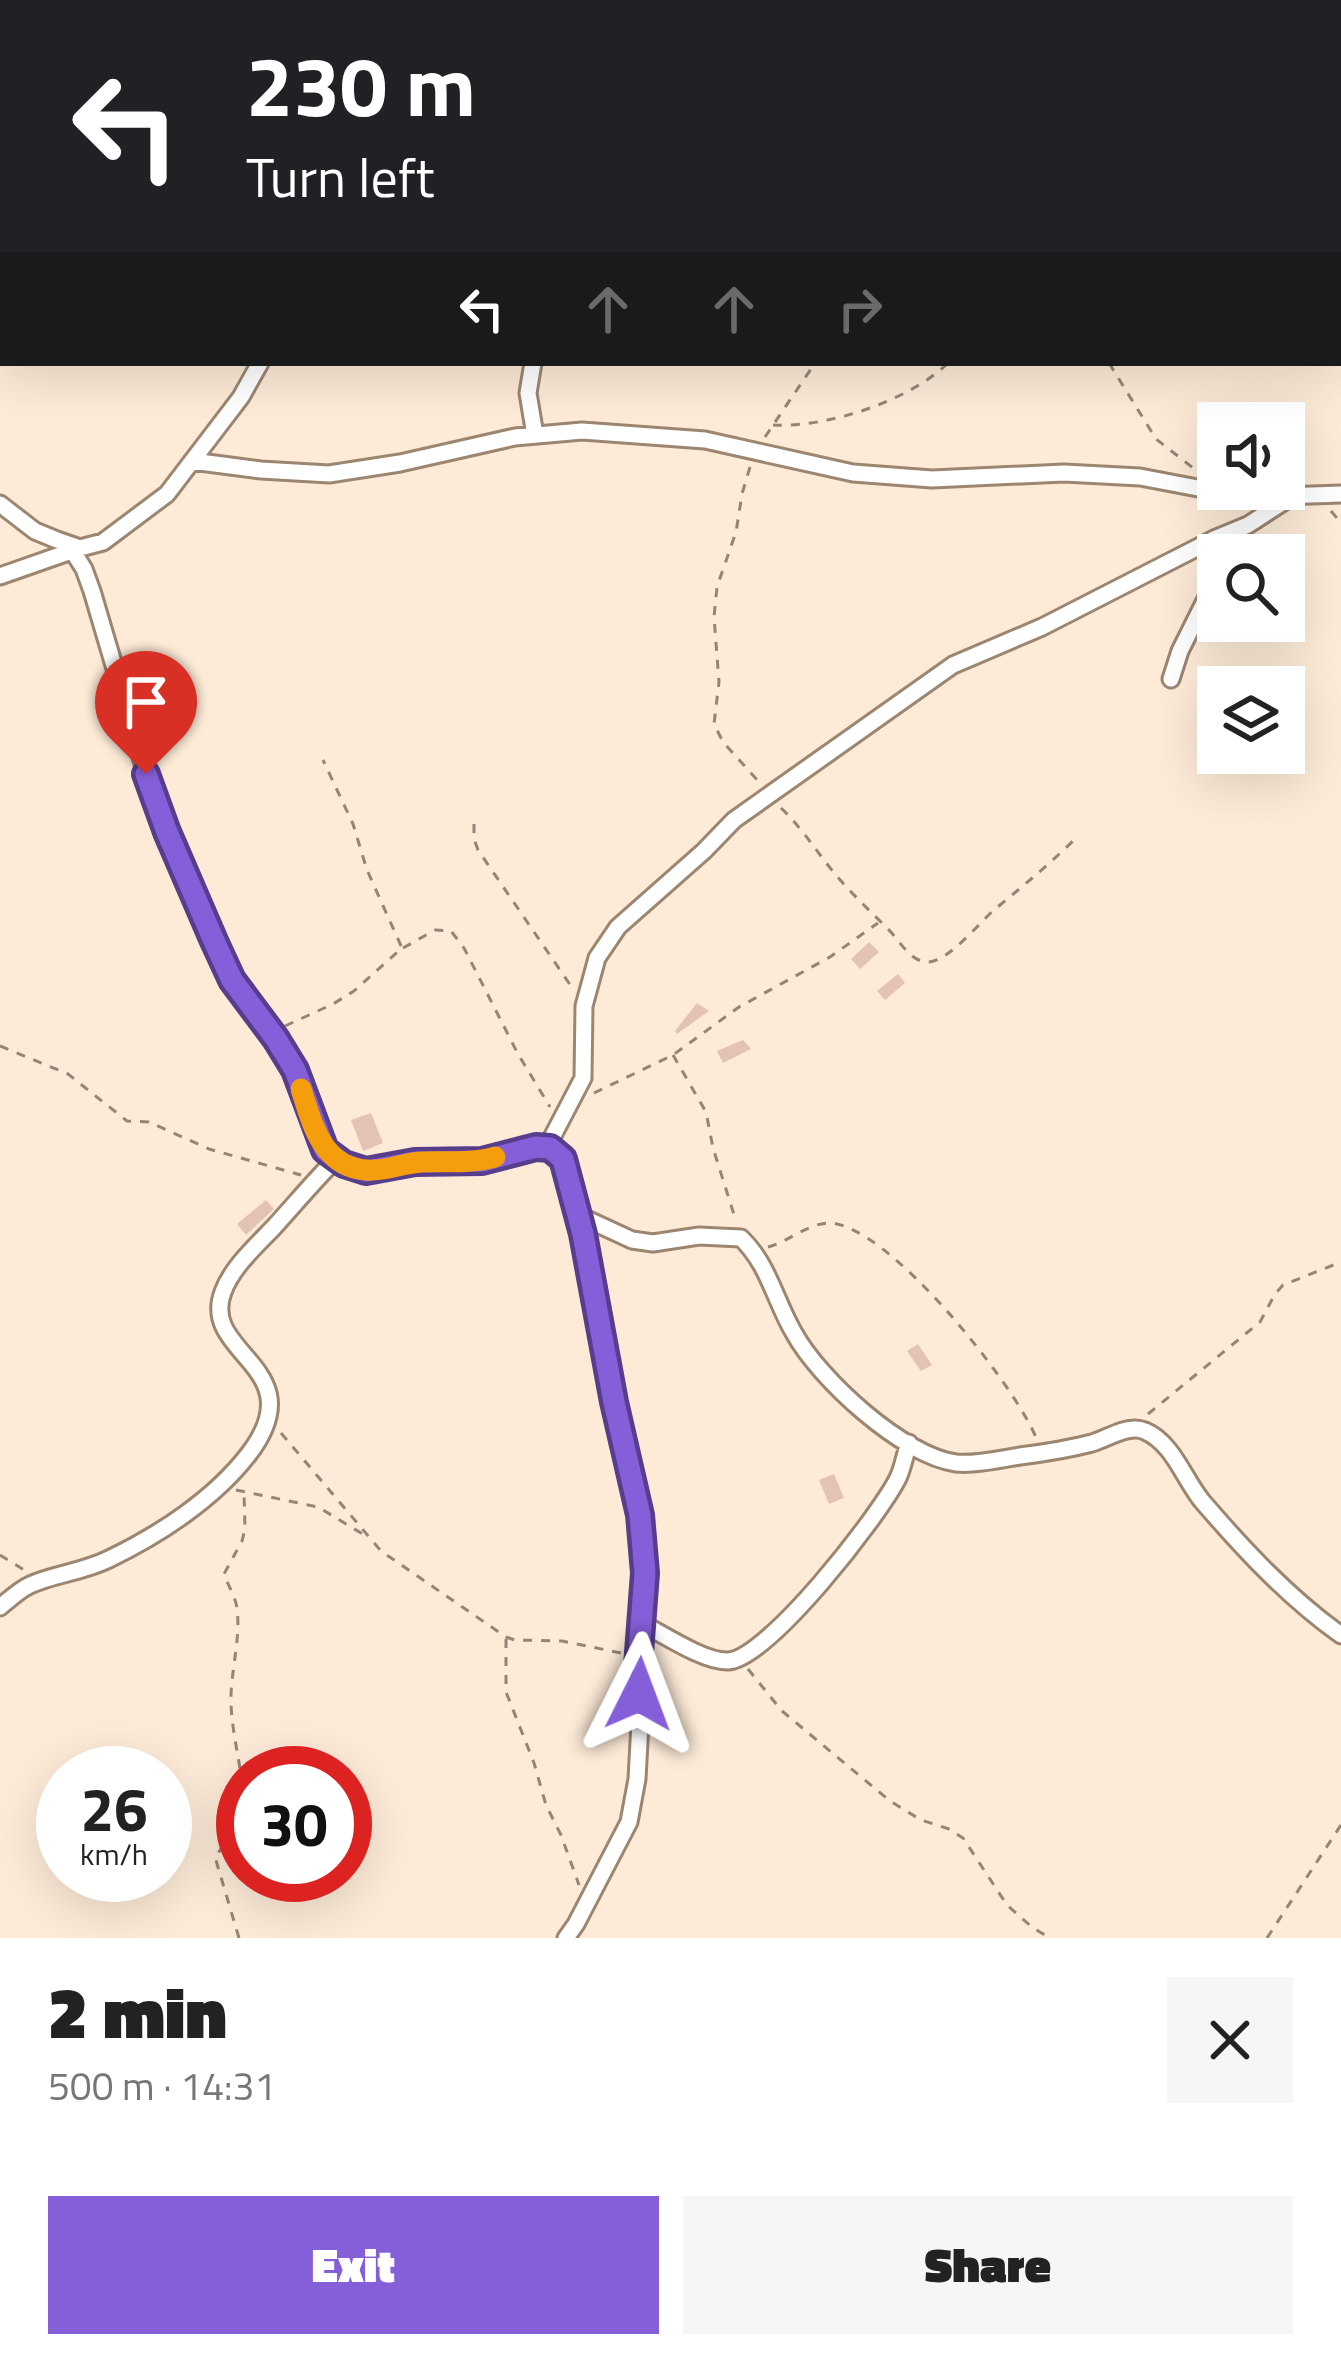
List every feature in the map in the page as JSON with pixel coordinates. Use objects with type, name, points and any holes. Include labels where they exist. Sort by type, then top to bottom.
[{"type":"street","points":[[0,576],[103,542],[167,494],[241,397],[258,366]]},
{"type":"street","points":[[533,366],[528,394],[536,435]]},
{"type":"street","points":[[192,461],[329,474],[514,437],[582,431],[705,440],[873,474],[932,479],[1064,473],[1140,477],[1197,488]]},
{"type":"street","points":[[1305,496],[1341,494]]},
{"type":"street","points":[[0,504],[35,531],[76,549],[167,832],[232,980],[295,1070],[325,1150],[344,1164],[366,1171],[415,1162],[482,1161],[518,1150],[547,1148],[563,1159],[640,1515],[645,1573],[637,1779],[629,1822],[574,1933]]},
{"type":"street","points":[[1227,534],[1271,510]]},
{"type":"street","points":[[547,1148],[583,1078],[584,1012],[596,958],[618,928],[734,820],[952,665],[1042,627],[1197,549]]},
{"type":"street","points":[[1172,679],[1197,617]]},
{"type":"street","points":[[0,1607],[29,1586],[109,1559],[159,1530],[219,1486],[249,1454],[271,1412],[270,1392],[224,1329],[223,1292],[248,1254],[336,1159]]},
{"type":"street","points":[[578,1215],[632,1240],[653,1243],[724,1235],[748,1245],[775,1288],[796,1339],[849,1401],[909,1443],[956,1462],[1042,1453],[1134,1428],[1147,1432],[1162,1443],[1198,1496],[1252,1557],[1341,1635]]},
{"type":"street","points":[[643,1624],[712,1660],[739,1659],[772,1636],[856,1538],[898,1478],[909,1443]]},
{"type":"path","points":[[813,366],[756,450],[717,587],[714,616],[719,682],[714,724],[723,742],[844,885],[917,960],[937,960],[958,945],[1078,836]]},
{"type":"path","points":[[771,425],[803,426],[848,416],[925,381],[944,366]]},
{"type":"path","points":[[1110,366],[1156,439],[1197,472]]},
{"type":"path","points":[[323,760],[401,948]]},
{"type":"path","points":[[474,824],[478,850],[564,974],[584,1012]]},
{"type":"path","points":[[573,1099],[614,1085],[673,1054],[739,1007],[830,957],[880,922]]},
{"type":"path","points":[[271,1032],[354,991],[401,948],[435,930],[451,932],[560,1124]]},
{"type":"path","points":[[0,1046],[68,1074],[127,1121],[149,1122],[238,1159],[317,1178]]},
{"type":"path","points":[[673,1054],[706,1112],[713,1148],[748,1245],[779,1244],[829,1223],[873,1241],[925,1288],[979,1349],[1017,1400],[1042,1453]]},
{"type":"path","points":[[1134,1428],[1260,1322],[1283,1285],[1341,1262]]},
{"type":"path","points":[[268,1419],[380,1551],[506,1637],[562,1641],[639,1657]]},
{"type":"path","points":[[219,1486],[318,1507],[373,1540]]},
{"type":"path","points":[[239,1938],[215,1857],[235,1828],[243,1790],[231,1709],[237,1607],[224,1574],[245,1529],[244,1492]]},
{"type":"path","points":[[0,1555],[44,1582]]},
{"type":"path","points":[[506,1637],[506,1692],[587,1903]]},
{"type":"path","points":[[739,1659],[782,1711],[890,1802],[963,1838],[1007,1905],[1050,1938]]},
{"type":"path","points":[[1267,1938],[1341,1826]]},
{"type":"building","points":[[869,942],[879,952],[860,969],[851,959]]},
{"type":"building","points":[[898,974],[905,983],[885,1000],[877,991]]},
{"type":"building","points":[[697,1003],[709,1011],[677,1034],[675,1031]]},
{"type":"building","points":[[743,1040],[751,1049],[723,1063],[717,1051]]},
{"type":"building","points":[[371,1113],[383,1143],[363,1151],[351,1120]]},
{"type":"building","points":[[266,1200],[274,1209],[246,1235],[237,1224]]},
{"type":"building","points":[[918,1344],[932,1365],[921,1371],[907,1351]]},
{"type":"building","points":[[834,1474],[844,1498],[829,1504],[819,1480]]},
{"type":"slow traffic","points":[[301,1089],[325,1150],[344,1164],[366,1171],[415,1162],[495,1157]]},
{"type":"route","points":[[146,774],[232,980],[295,1070],[325,1150],[344,1164],[366,1171],[415,1162],[482,1161],[536,1147],[550,1148],[563,1159],[583,1234],[640,1515],[645,1607],[639,1694]]}]
